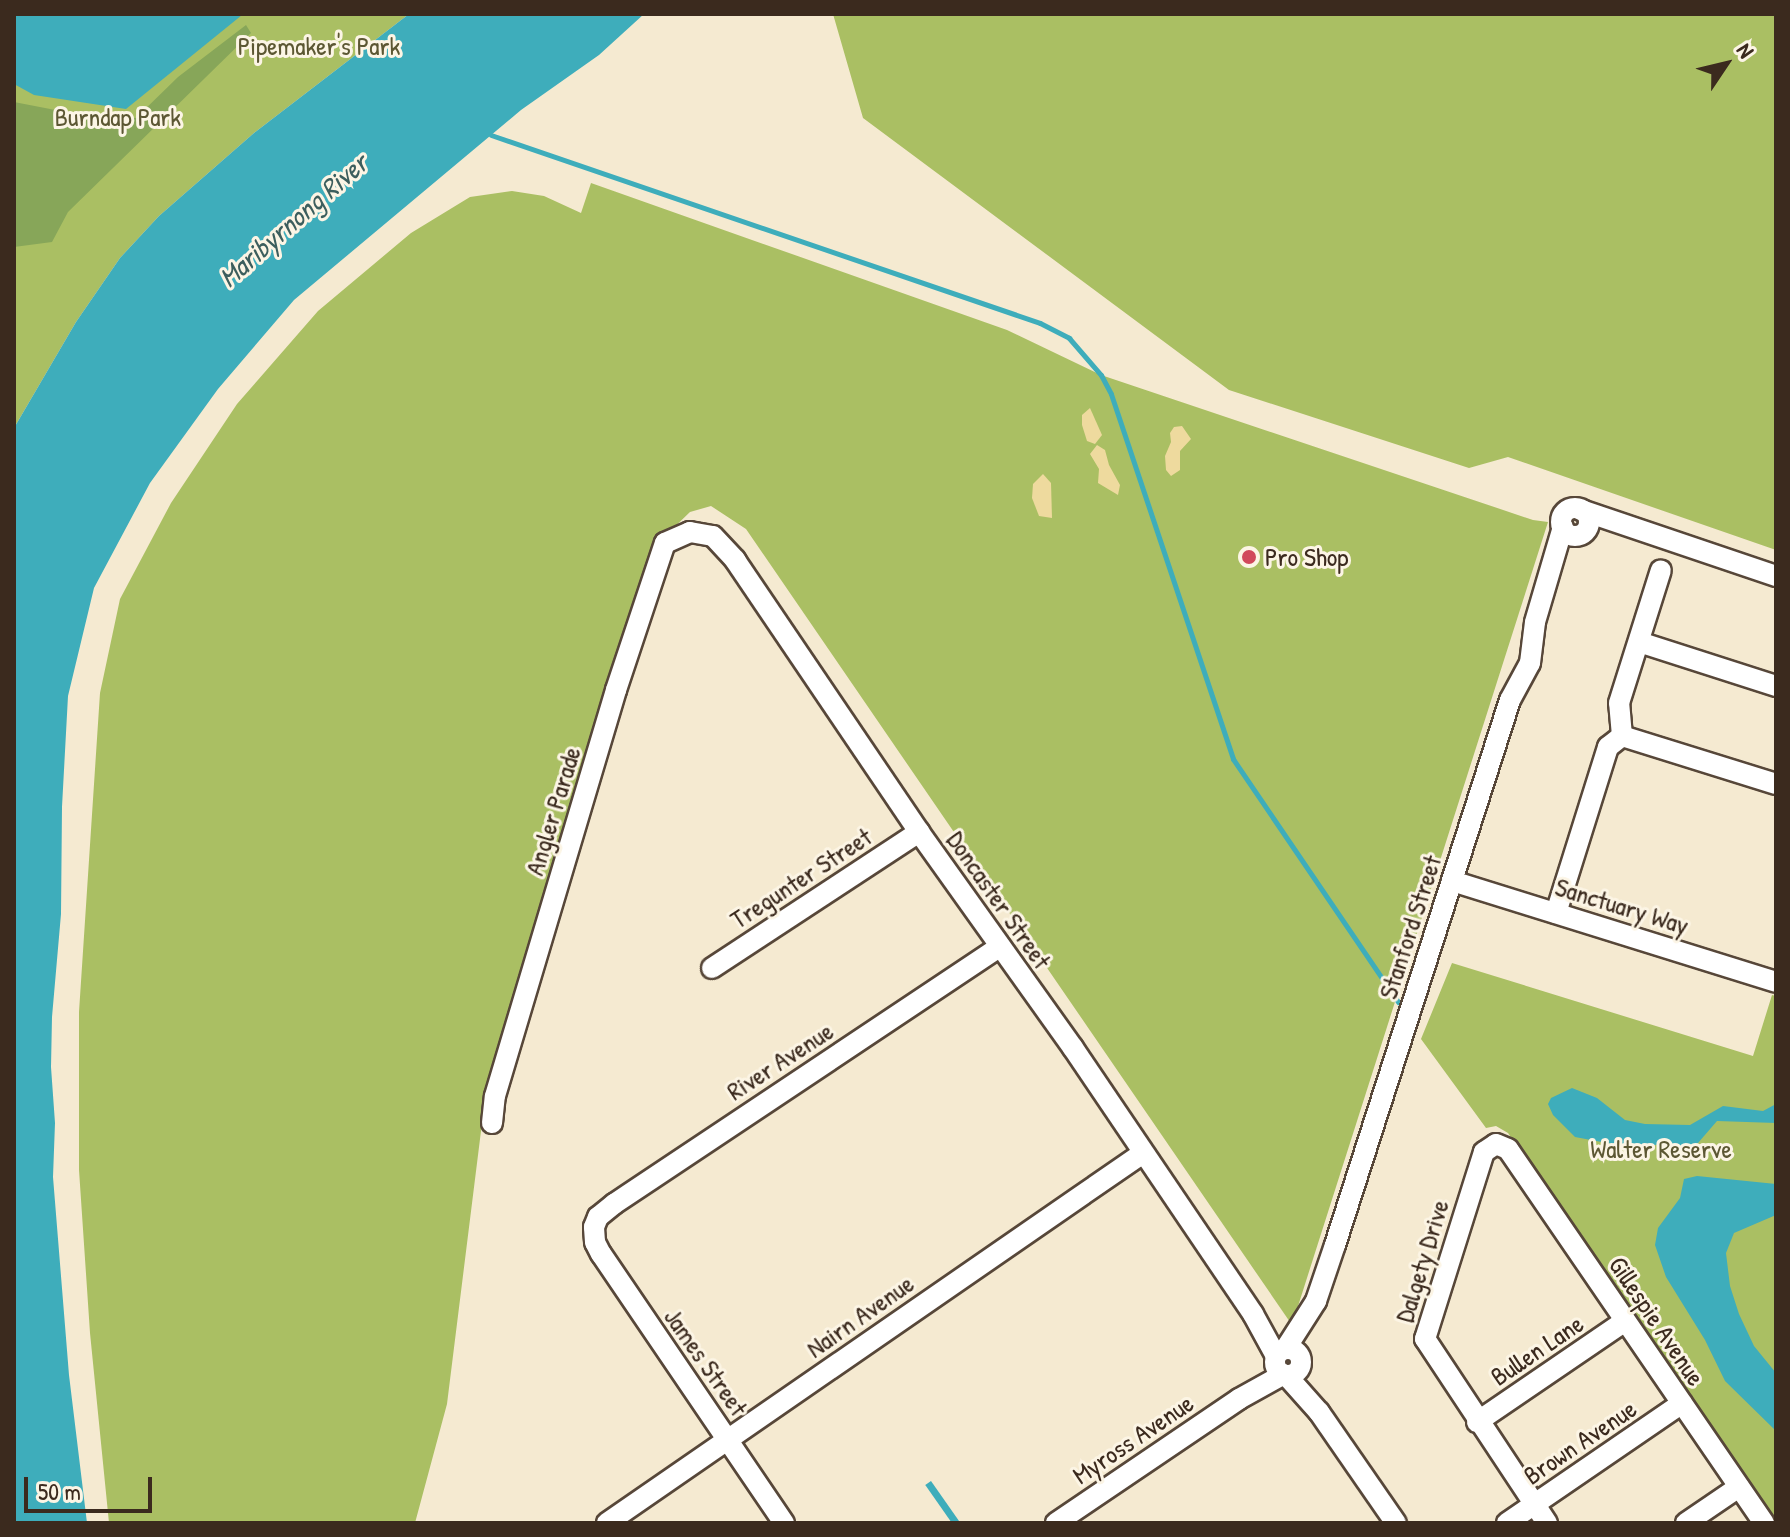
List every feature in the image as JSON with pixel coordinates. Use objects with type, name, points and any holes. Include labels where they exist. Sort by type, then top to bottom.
[{"type":"street","name":"Stanford Street","points":[[1287,1362],[1310,1338],[1316,1301],[1511,695],[1530,663],[1535,622],[1552,571],[1575,531],[1562,518],[1568,510],[1581,510],[1608,516],[1623,525]]},
{"type":"street","points":[[1575,531],[1623,525],[1776,576]]},
{"type":"street","name":"Doncaster Street","points":[[690,532],[713,536],[735,560],[1396,1523]]},
{"type":"street","name":"Angler Parade","points":[[492,1123],[495,1096],[616,690],[665,543],[690,532]]},
{"type":"street","points":[[1622,736],[1619,703],[1661,570]]},
{"type":"street","points":[[1639,642],[1776,686]]},
{"type":"street","points":[[1622,736],[1776,784]]},
{"type":"street","points":[[1556,913],[1608,747],[1622,736]]},
{"type":"street","name":"Tregunter Street","points":[[712,968],[919,832]]},
{"type":"street","name":"Sanctuary Way","points":[[1452,881],[1776,982]]},
{"type":"street","name":"River Avenue","points":[[594,1227],[598,1217],[614,1204],[1000,947]]},
{"type":"street","name":"Dalgety Drive","points":[[1508,1149],[1496,1144],[1484,1152],[1425,1339],[1477,1422],[1547,1523]]},
{"type":"street","name":"Gillespie Avenue","points":[[1508,1149],[1764,1523]]},
{"type":"street","name":"Nairn Avenue","points":[[607,1523],[1143,1153]]},
{"type":"street","name":"James Street","points":[[594,1227],[595,1242],[601,1254],[784,1523]]},
{"type":"street","name":"Bullen Lane","points":[[1477,1422],[1625,1321]]},
{"type":"street","name":"Myross Avenue","points":[[1056,1523],[1239,1399],[1287,1362]]},
{"type":"street","name":"Brown Avenue","points":[[1507,1523],[1682,1403]]},
{"type":"street","points":[[1686,1523],[1739,1487]]},
{"type":"green space","name":"Burndap Park","points":[[14,14],[409,14],[254,133],[159,216],[120,258],[76,322],[14,428]]},
{"type":"green space","points":[[833,14],[1776,14],[1776,550],[1508,457],[1469,468],[1229,390],[863,118]]},
{"type":"green space","points":[[246,25],[251,33],[68,212],[52,242],[14,247],[14,102],[76,114],[136,118],[178,77]]},
{"type":"green space","points":[[591,183],[1007,330],[1101,375],[1533,520],[1548,522],[1292,1325],[746,529],[711,506],[690,512],[662,539],[485,1099],[447,1404],[415,1523],[109,1523],[90,1333],[79,1170],[79,1012],[100,693],[120,599],[171,503],[237,404],[318,311],[411,233],[470,197],[512,191],[544,196],[581,213]]},
{"type":"green space","name":"Walter Reserve","points":[[1452,963],[1753,1056],[1772,995],[1776,996],[1776,1522],[1508,1133],[1496,1126],[1486,1128],[1421,1039]]},
{"type":"sand","points":[[1090,408],[1102,435],[1095,444],[1087,441],[1082,425],[1082,415]]},
{"type":"sand","points":[[1182,426],[1191,439],[1180,451],[1180,470],[1171,476],[1166,470],[1165,456],[1171,442],[1170,433],[1174,427]]},
{"type":"sand","points":[[1097,445],[1105,450],[1120,485],[1118,495],[1098,483],[1099,469],[1090,454]]},
{"type":"sand","points":[[1043,474],[1051,483],[1052,518],[1039,516],[1032,498],[1033,484]]},
{"type":"water","points":[[14,14],[242,15],[126,109],[34,95],[14,84]]},
{"type":"water","name":"Maribyrnong River","points":[[409,14],[644,14],[599,55],[521,110],[294,300],[218,389],[150,483],[94,588],[68,696],[62,807],[61,914],[51,1067],[55,1123],[53,1177],[69,1375],[87,1523],[14,1523],[14,428],[76,322],[120,258],[159,216],[254,133]]},
{"type":"water","points":[[1572,1088],[1597,1098],[1625,1120],[1645,1124],[1690,1125],[1723,1106],[1763,1111],[1776,1104],[1776,1123],[1717,1121],[1698,1143],[1687,1148],[1668,1143],[1635,1148],[1575,1137],[1553,1115],[1548,1104],[1551,1098]]},
{"type":"water","points":[[1697,1176],[1776,1184],[1776,1215],[1734,1233],[1726,1253],[1730,1286],[1739,1314],[1754,1346],[1776,1373],[1776,1431],[1725,1381],[1705,1340],[1666,1277],[1655,1245],[1658,1228],[1680,1198],[1684,1179]]},
{"type":"water","points":[[931,1481],[960,1523],[952,1523],[925,1485]]},
{"type":"waterway","points":[[491,135],[1040,323],[1069,338],[1101,375],[1111,394],[1233,759],[1398,1002]]},
{"type":"place","name":"Pro Shop","points":[[1249,557]]},
{"type":"park label","name":"Pipemaker's Park","points":[[319,46]]}]
